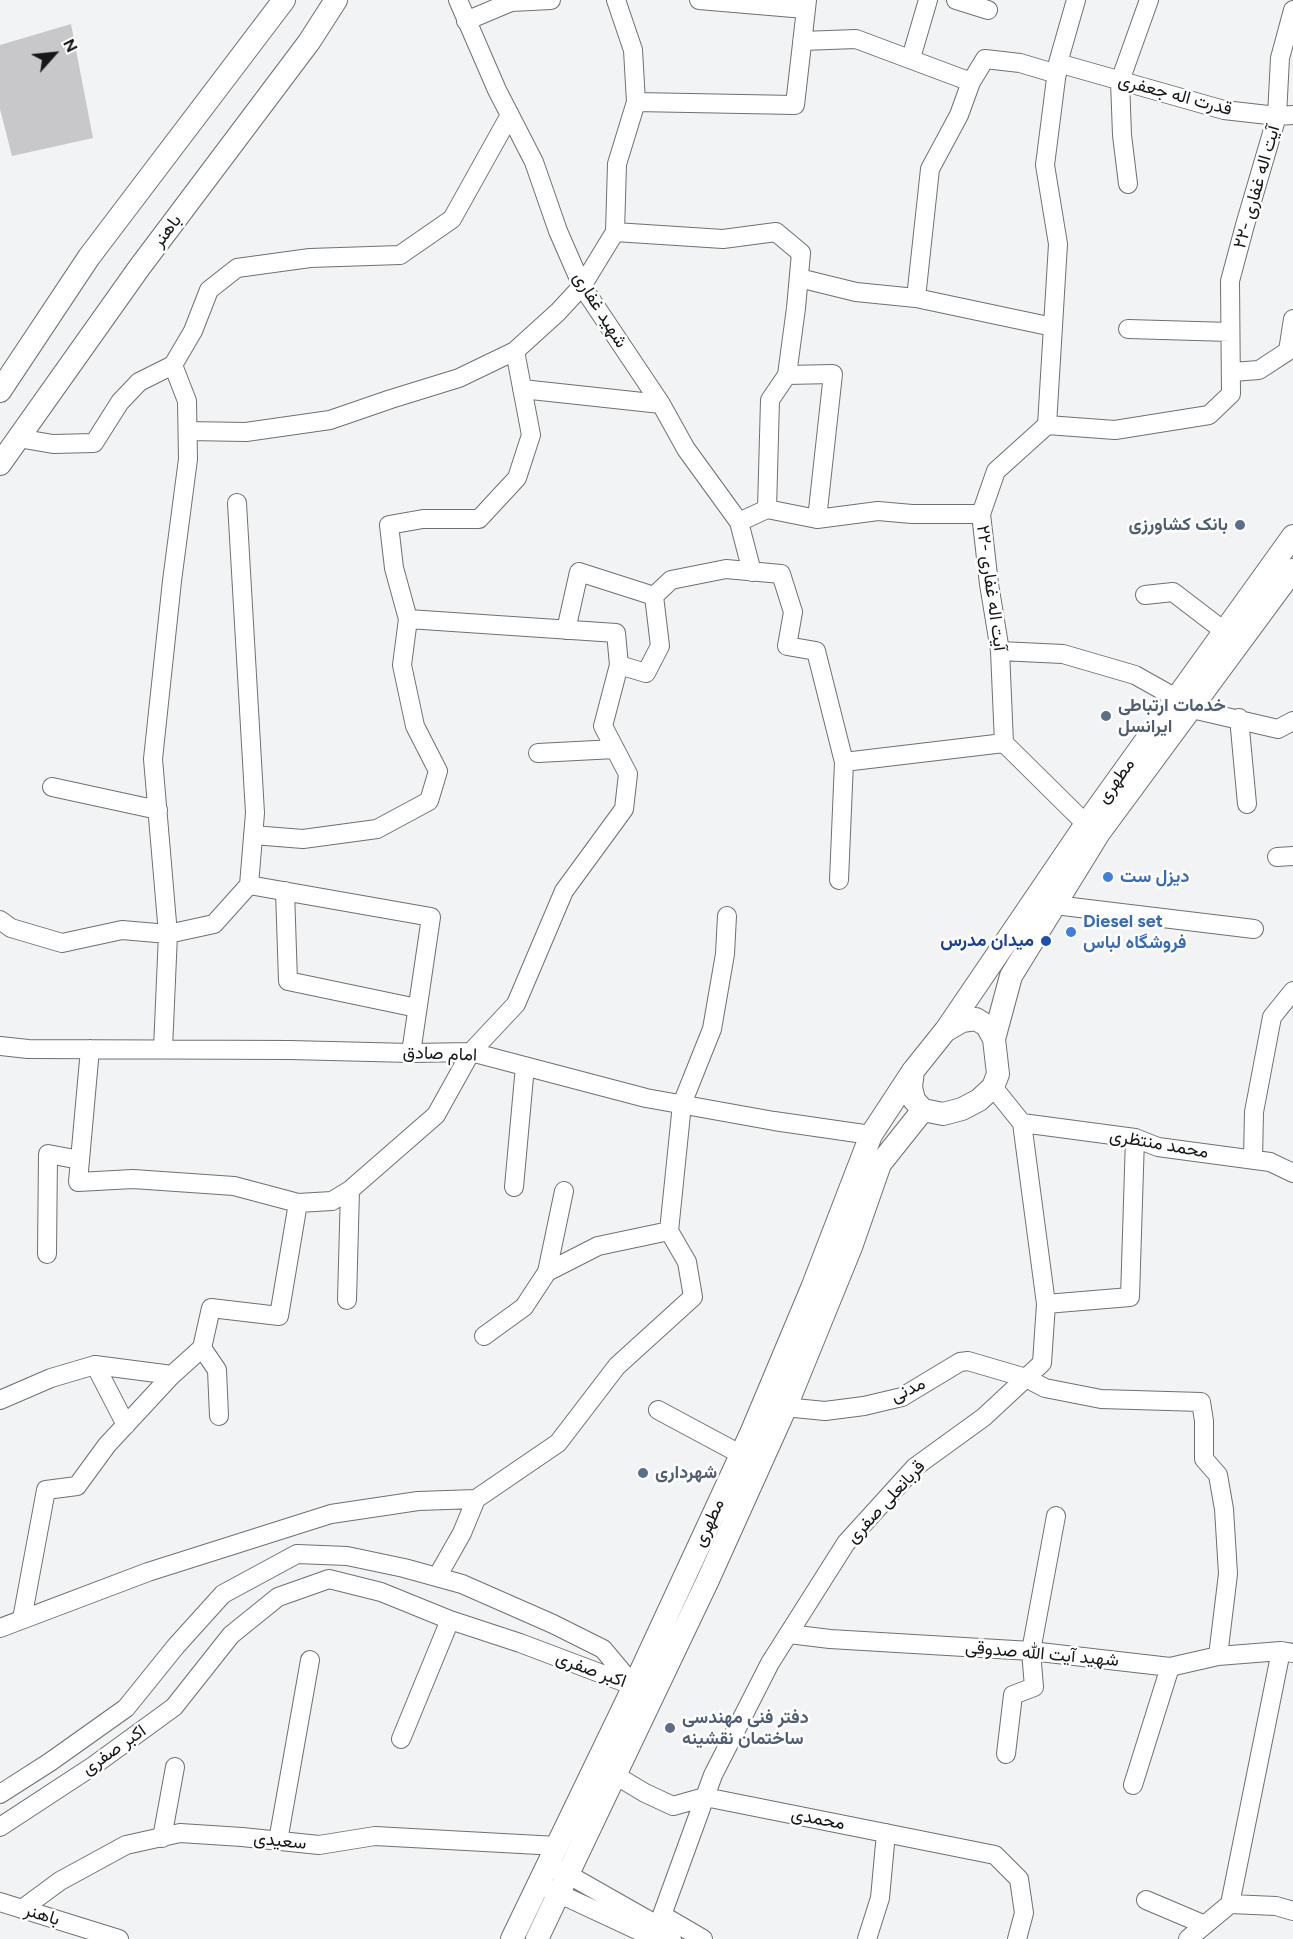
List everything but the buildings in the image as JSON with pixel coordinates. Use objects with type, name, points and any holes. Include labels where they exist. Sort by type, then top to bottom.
[{"type":"main road","points":[[0,391],[89,257],[284,0]]},
{"type":"main road","name":"باهنر","points":[[0,464],[139,268],[309,42],[336,0]]},
{"type":"main road","name":"مطهری","points":[[994,1039],[1011,976],[1099,833],[1184,703],[1224,631],[1293,536]]},
{"type":"main road","name":"مطهری","points":[[945,1031],[1086,824],[1293,570]]},
{"type":"main road","points":[[976,1019],[987,1026],[994,1039],[998,1074],[993,1087],[979,1100],[962,1109],[943,1114],[923,1110],[914,1100],[911,1087],[913,1071],[945,1031],[962,1021],[976,1019]]},
{"type":"main road","name":"مطهری","points":[[537,1939],[615,1775],[643,1690],[740,1454],[825,1257],[871,1135],[913,1071]]},
{"type":"main road","name":"مطهری","points":[[512,1939],[557,1846],[643,1690],[708,1580],[785,1409],[851,1247],[880,1164],[923,1110]]},
{"type":"main road","points":[[871,1135],[877,1131],[890,1134],[894,1140],[894,1147]]},
{"type":"street","name":"شهید غفاری","points":[[458,0],[534,162],[558,231],[582,286],[661,404],[686,449],[739,522],[752,572]]},
{"type":"street","points":[[466,21],[511,1],[551,0]]},
{"type":"street","points":[[188,431],[246,432],[330,420],[459,378],[515,351],[558,312],[582,286],[615,232],[617,164],[636,102],[633,50],[616,0]]},
{"type":"street","points":[[636,102],[795,105],[806,5],[699,0]]},
{"type":"street","points":[[911,58],[928,0]]},
{"type":"street","points":[[956,0],[988,10]]},
{"type":"street","points":[[1047,425],[1058,244],[1045,165],[1057,68],[1076,0]]},
{"type":"street","points":[[1128,183],[1122,135],[1120,81],[1149,0]]},
{"type":"street","name":"۲۲- آیت اله غفاری","points":[[1004,743],[1000,651],[981,514],[996,471],[1047,425],[1115,430],[1209,415],[1232,394],[1230,281],[1245,225],[1285,116],[1280,58],[1293,10]]},
{"type":"street","points":[[802,41],[856,39],[971,82],[959,115],[930,170],[916,298]]},
{"type":"street","name":"قدرت اله جعفری","points":[[971,82],[985,59],[1057,68],[1120,81],[1224,110],[1285,116]]},
{"type":"street","points":[[18,438],[53,444],[94,443],[120,402],[139,382],[173,365],[193,331],[209,290],[237,268],[310,258],[400,255],[452,219],[510,115]]},
{"type":"street","points":[[615,232],[723,239],[777,232],[801,253],[787,375],[770,400],[767,509]]},
{"type":"street","points":[[799,278],[856,292],[916,298],[1053,327]]},
{"type":"street","points":[[1232,372],[1258,370],[1288,351],[1293,319]]},
{"type":"street","points":[[1128,329],[1230,332]]},
{"type":"street","points":[[253,835],[303,839],[377,830],[429,801],[438,771],[415,726],[402,665],[408,620],[394,568],[389,525],[423,519],[479,519],[517,478],[531,435],[515,351]]},
{"type":"street","points":[[163,1049],[168,934],[153,759],[188,459],[187,400],[173,365]]},
{"type":"street","points":[[787,375],[833,374],[817,519]]},
{"type":"street","points":[[522,389],[661,404]]},
{"type":"street","points":[[0,920],[11,928],[62,943],[122,930],[168,934],[214,924],[249,885],[255,813],[237,503]]},
{"type":"street","points":[[739,522],[767,509],[817,519],[878,511],[912,514],[981,514]]},
{"type":"street","points":[[654,596],[671,580],[726,569],[781,574],[793,612],[787,646],[816,651],[844,762],[839,880]]},
{"type":"street","points":[[566,630],[579,572],[654,596]]},
{"type":"street","points":[[1145,595],[1173,592],[1224,631]]},
{"type":"street","points":[[619,665],[646,673],[660,646],[654,596]]},
{"type":"street","points":[[90,1049],[78,1182],[133,1179],[234,1186],[298,1203],[332,1201],[350,1190],[436,1115],[471,1052],[516,1004],[564,891],[624,809],[628,774],[603,726],[619,665],[616,633],[408,620]]},
{"type":"street","points":[[1000,651],[1064,654],[1135,675],[1184,703],[1278,729],[1293,721]]},
{"type":"street","points":[[1239,718],[1247,804]]},
{"type":"street","points":[[844,762],[1004,743],[1086,824]]},
{"type":"street","points":[[538,753],[615,749]]},
{"type":"street","points":[[52,787],[158,810]]},
{"type":"street","points":[[249,885],[431,918],[411,1053]]},
{"type":"street","points":[[285,891],[288,981],[417,1008]]},
{"type":"street","points":[[1055,905],[1254,928]]},
{"type":"street","points":[[0,1628],[148,1572],[331,1514],[418,1500],[476,1498],[558,1443],[617,1366],[693,1298],[687,1262],[669,1231],[682,1104],[712,1029],[725,954],[727,916]]},
{"type":"street","points":[[1253,1160],[1254,1112],[1272,1017],[1293,991]]},
{"type":"street","name":"امام صادق","points":[[0,1047],[471,1052],[646,1098],[774,1121],[871,1135]]},
{"type":"street","points":[[514,1187],[525,1066]]},
{"type":"street","points":[[993,1087],[1022,1123]]},
{"type":"street","name":"محمد منتظری","points":[[1022,1123],[1135,1138],[1158,1147],[1270,1162],[1293,1173]]},
{"type":"street","name":"قربانعلی صفری","points":[[661,1932],[713,1775],[770,1663],[846,1543],[915,1467],[984,1417],[1042,1363],[1046,1304],[1022,1123]]},
{"type":"street","points":[[1046,1304],[1130,1296],[1135,1138]]},
{"type":"street","points":[[47,1254],[48,1154],[80,1160]]},
{"type":"street","points":[[347,1300],[350,1190]]},
{"type":"street","points":[[484,1336],[524,1307],[547,1272],[564,1191]]},
{"type":"street","points":[[22,1619],[46,1490],[77,1486],[107,1445],[172,1375],[202,1348],[211,1308],[279,1316],[298,1203]]},
{"type":"street","points":[[547,1272],[598,1246],[669,1231]]},
{"type":"street","points":[[202,1348],[217,1370],[219,1416]]},
{"type":"street","name":"مدنی","points":[[763,1404],[785,1409],[825,1412],[864,1406],[902,1397],[960,1362],[968,1361],[1026,1377],[1045,1388],[1101,1399],[1201,1402],[1204,1421],[1204,1459],[1218,1475],[1224,1509],[1228,1574],[1218,1656]]},
{"type":"street","points":[[0,1400],[51,1378],[95,1365],[172,1375]]},
{"type":"street","points":[[95,1365],[126,1425]]},
{"type":"street","points":[[658,1410],[740,1454]]},
{"type":"street","points":[[437,1577],[462,1533],[476,1498]]},
{"type":"street","points":[[1006,1754],[1013,1695],[1034,1687],[1031,1651],[1056,1516]]},
{"type":"street","name":"اکبر صفری","points":[[0,1794],[126,1708],[176,1646],[224,1594],[297,1554],[347,1556],[437,1577],[472,1588],[603,1649],[643,1690]]},
{"type":"street","name":"اکبر صفری","points":[[0,1827],[93,1766],[174,1707],[231,1635],[278,1597],[329,1579],[381,1592],[450,1620],[520,1643],[643,1690]]},
{"type":"street","points":[[401,1738],[450,1620]]},
{"type":"street","name":"شهید آیت الله صدوقی","points":[[789,1634],[830,1639],[1031,1651],[1170,1667],[1218,1656],[1287,1652]]},
{"type":"street","points":[[1188,1939],[1230,1904],[1287,1652]]},
{"type":"street","points":[[278,1841],[310,1660]]},
{"type":"street","points":[[1133,1785],[1170,1667]]},
{"type":"street","points":[[162,1838],[175,1767]]},
{"type":"street","name":"محمدی","points":[[615,1775],[673,1806],[705,1797],[995,1856],[1018,1879],[1024,1913],[1017,1939]]},
{"type":"street","name":"سعیدی","points":[[22,1909],[60,1881],[126,1845],[180,1833],[319,1845],[375,1836],[557,1846]]},
{"type":"street","points":[[867,1939],[880,1898],[886,1833]]},
{"type":"street","points":[[542,1875],[661,1932],[704,1939]]},
{"type":"street","points":[[1146,1900],[1205,1924]]},
{"type":"street","name":"باهنر","points":[[0,1902],[22,1909],[75,1933],[119,1939]]},
{"type":"street","points":[[1230,1904],[1276,1906],[1293,1911]]},
{"type":"place","name":"بانک کشاورزی","points":[[1240,525]]},
{"type":"place","name":"خدمات ارتباطی ایرانسل","points":[[1106,716]]},
{"type":"place","name":"دیزل ست","points":[[1108,877]]},
{"type":"place","name":"Diesel set فروشگاه لباس","points":[[1071,932]]},
{"type":"place","name":"میدان مدرس","points":[[1046,941]]},
{"type":"place","name":"شهرداری","points":[[643,1473]]},
{"type":"place","name":"دفتر فنی مهندسی ساختمان نقشینه","points":[[670,1728]]}]
